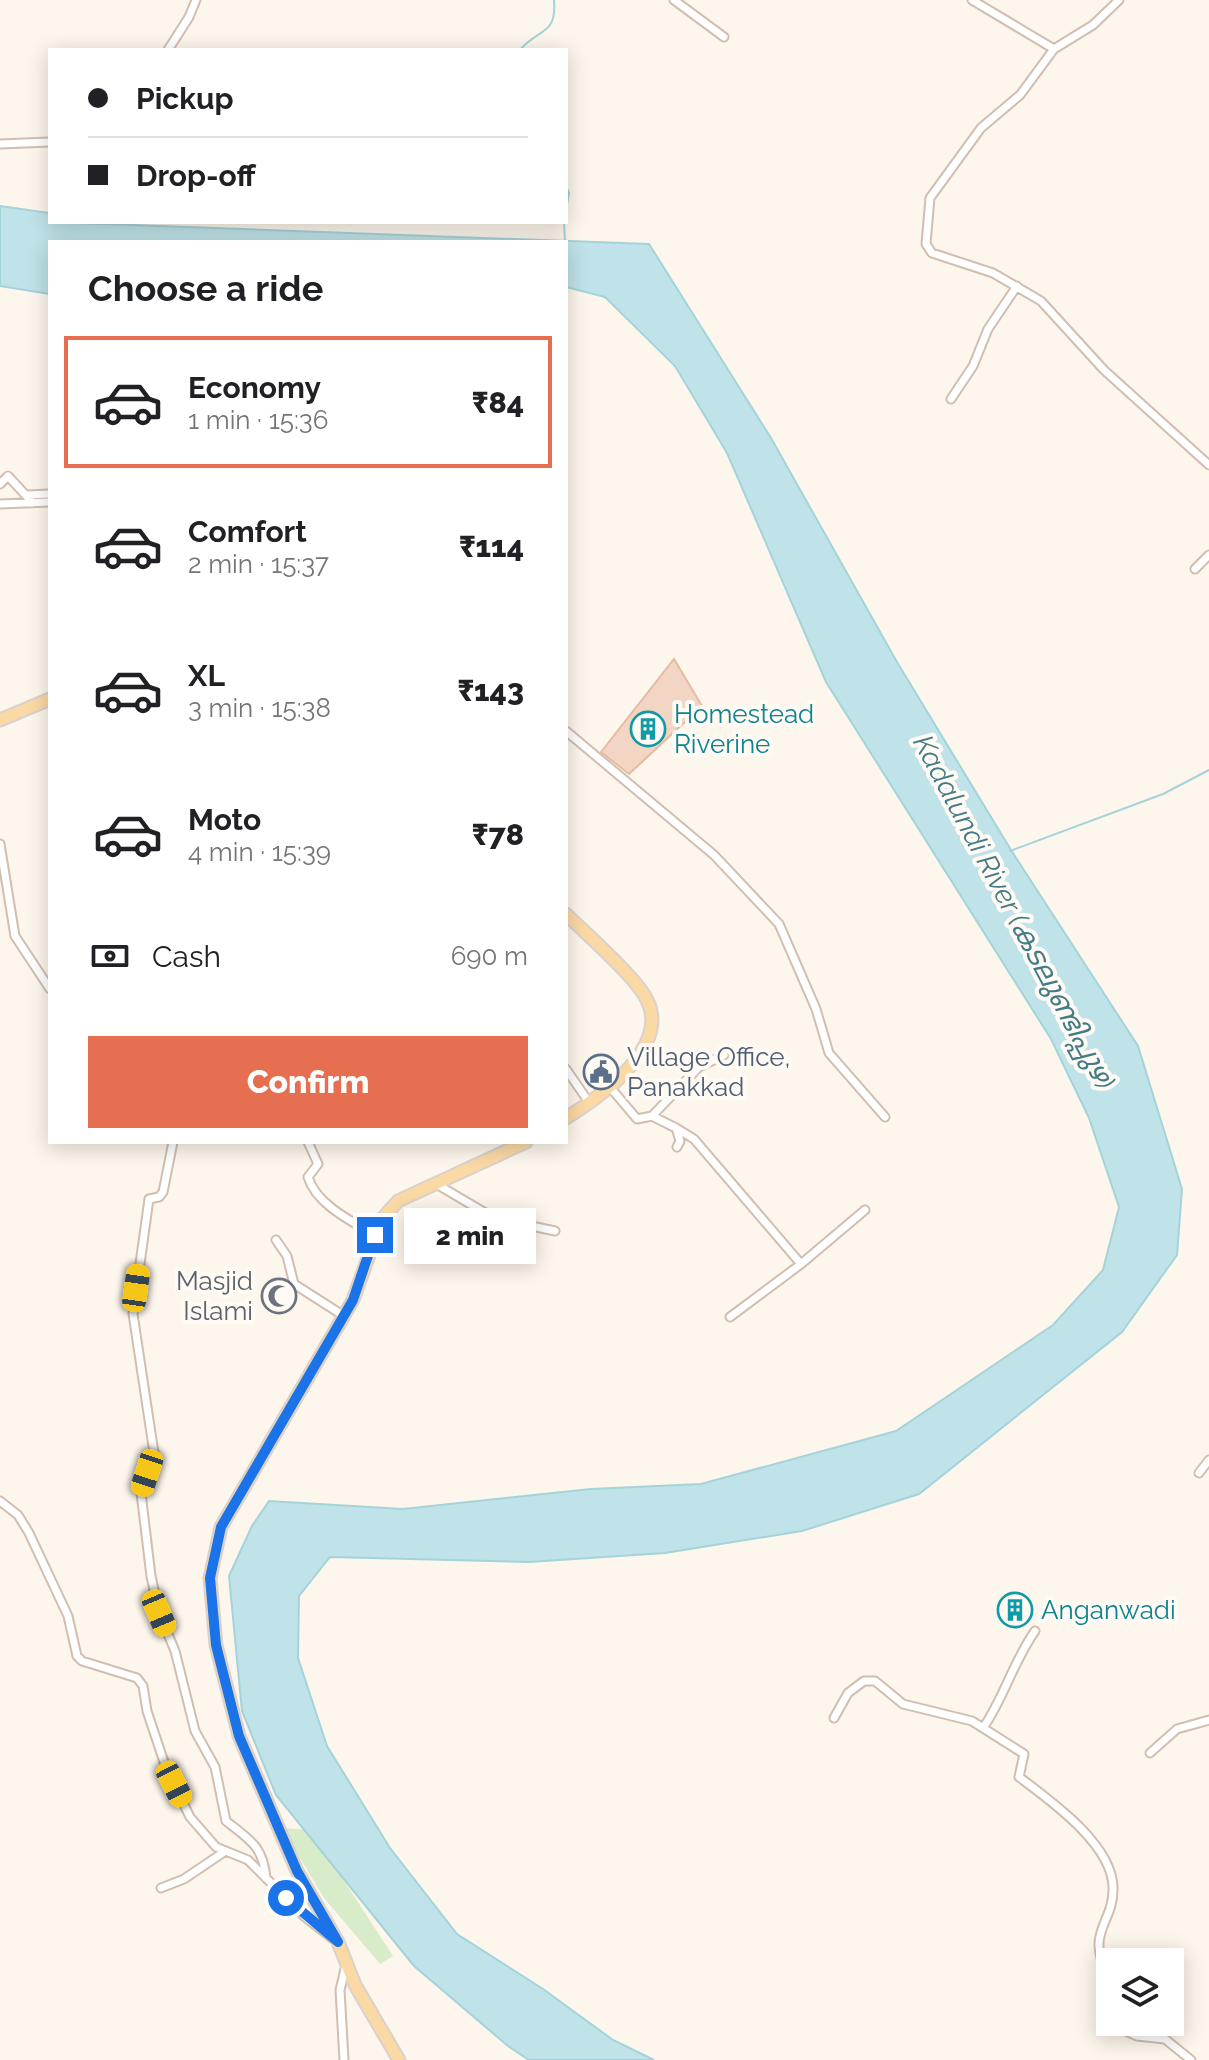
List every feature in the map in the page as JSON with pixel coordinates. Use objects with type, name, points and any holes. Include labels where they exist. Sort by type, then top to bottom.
[{"type":"main road","points":[[0,720],[48,700]]},
{"type":"main road","points":[[568,916],[647,999],[653,1018],[648,1044],[610,1087],[568,1116]]},
{"type":"main road","points":[[399,2060],[355,1985],[338,1942],[297,1871],[239,1736],[216,1645],[210,1578],[221,1527],[353,1300],[382,1219],[398,1201],[522,1144]]},
{"type":"street","points":[[169,48],[196,0]]},
{"type":"street","points":[[674,0],[724,37]]},
{"type":"street","points":[[972,0],[1054,49]]},
{"type":"street","points":[[1119,0],[1093,25],[1054,49],[1020,95],[981,128],[930,198],[926,244],[928,251],[993,273],[1041,301],[1104,370],[1209,465]]},
{"type":"street","points":[[0,144],[48,142]]},
{"type":"street","points":[[951,399],[973,366],[988,329],[1017,286]]},
{"type":"street","points":[[0,484],[8,476],[33,503]]},
{"type":"street","points":[[26,495],[48,494]]},
{"type":"street","points":[[0,504],[48,502]]},
{"type":"street","points":[[1195,569],[1209,555]]},
{"type":"street","points":[[568,733],[714,855],[779,924],[816,1009],[829,1053],[885,1117]]},
{"type":"street","points":[[0,844],[15,936],[48,986]]},
{"type":"street","points":[[610,1087],[637,1119],[652,1116],[699,1067],[724,1055]]},
{"type":"street","points":[[568,1072],[588,1101]]},
{"type":"street","points":[[652,1116],[694,1139],[801,1264]]},
{"type":"street","points":[[676,1128],[680,1141],[677,1147]]},
{"type":"street","points":[[173,1144],[163,1192],[159,1197],[149,1199],[133,1314],[154,1453],[141,1493],[149,1562],[159,1613],[175,1651],[195,1731],[215,1767],[226,1821],[252,1842],[264,1858],[266,1878]]},
{"type":"street","points":[[309,1144],[318,1164],[308,1177],[312,1189],[348,1219],[375,1235]]},
{"type":"street","points":[[438,1185],[494,1218],[555,1231]]},
{"type":"street","points":[[730,1317],[801,1264],[865,1210]]},
{"type":"street","points":[[276,1240],[287,1256],[294,1284],[344,1316]]},
{"type":"street","points":[[1199,1473],[1209,1460]]},
{"type":"street","points":[[0,1501],[18,1515],[52,1578],[68,1616],[77,1656],[82,1661],[137,1678],[143,1686],[147,1711],[166,1768],[190,1817],[203,1834],[224,1852],[248,1860],[305,1917],[338,1942]]},
{"type":"street","points":[[983,1728],[1001,1702],[1004,1687],[1035,1631]]},
{"type":"street","points":[[834,1718],[848,1693],[864,1681],[875,1681],[903,1704],[972,1721],[1024,1754],[1019,1777],[1057,1807],[1107,1859],[1114,1891],[1098,1936],[1100,1948]]},
{"type":"street","points":[[1150,1753],[1177,1729],[1209,1720]]},
{"type":"street","points":[[161,1888],[184,1879],[224,1852]]},
{"type":"street","points":[[344,2060],[340,1990],[346,1963]]},
{"type":"street","points":[[1137,2036],[1165,2039],[1191,2060]]},
{"type":"green space","points":[[282,1828],[311,1830],[393,1956],[380,1964],[324,1898]]},
{"type":"water","points":[[0,206],[48,213],[48,224],[540,240],[48,240],[48,294],[0,286]]},
{"type":"water","name":"Kadalundi River (കടലുണ്ടിപ്പുഴ)","points":[[568,241],[649,244],[771,438],[897,662],[1011,850],[1138,1046],[1182,1189],[1177,1255],[1122,1332],[919,1494],[802,1531],[665,1553],[529,1562],[330,1557],[299,1596],[298,1658],[327,1746],[390,1848],[457,1934],[543,1989],[613,2040],[654,2060],[529,2060],[508,2046],[414,1966],[276,1795],[242,1711],[229,1576],[252,1526],[269,1501],[403,1509],[591,1489],[701,1484],[896,1431],[1053,1325],[1103,1270],[1119,1207],[1089,1118],[1051,1039],[826,682],[727,453],[675,366],[605,297],[568,288]]},
{"type":"building","name":"Homestead Riverine","points":[[674,659],[702,706],[629,774],[601,752]]},
{"type":"waterway","points":[[522,48],[549,26],[554,0]]},
{"type":"waterway","points":[[568,191],[568,199]]},
{"type":"waterway","points":[[564,224],[565,240]]},
{"type":"waterway","name":"Kadalundi River (കടലുണ്ടിപ്പുഴ)","points":[[1010,851],[1163,794],[1209,770]]},
{"type":"place","name":"Homestead Riverine","points":[[648,729]]},
{"type":"place","name":"Village Office, Panakkad","points":[[601,1072]]},
{"type":"place","name":"Masjid Islami","points":[[279,1296]]},
{"type":"place","name":"Anganwadi","points":[[1015,1610]]},
{"type":"route","points":[[286,1898],[338,1942],[297,1871],[239,1736],[216,1645],[210,1578],[221,1527],[353,1300],[375,1235]]}]
